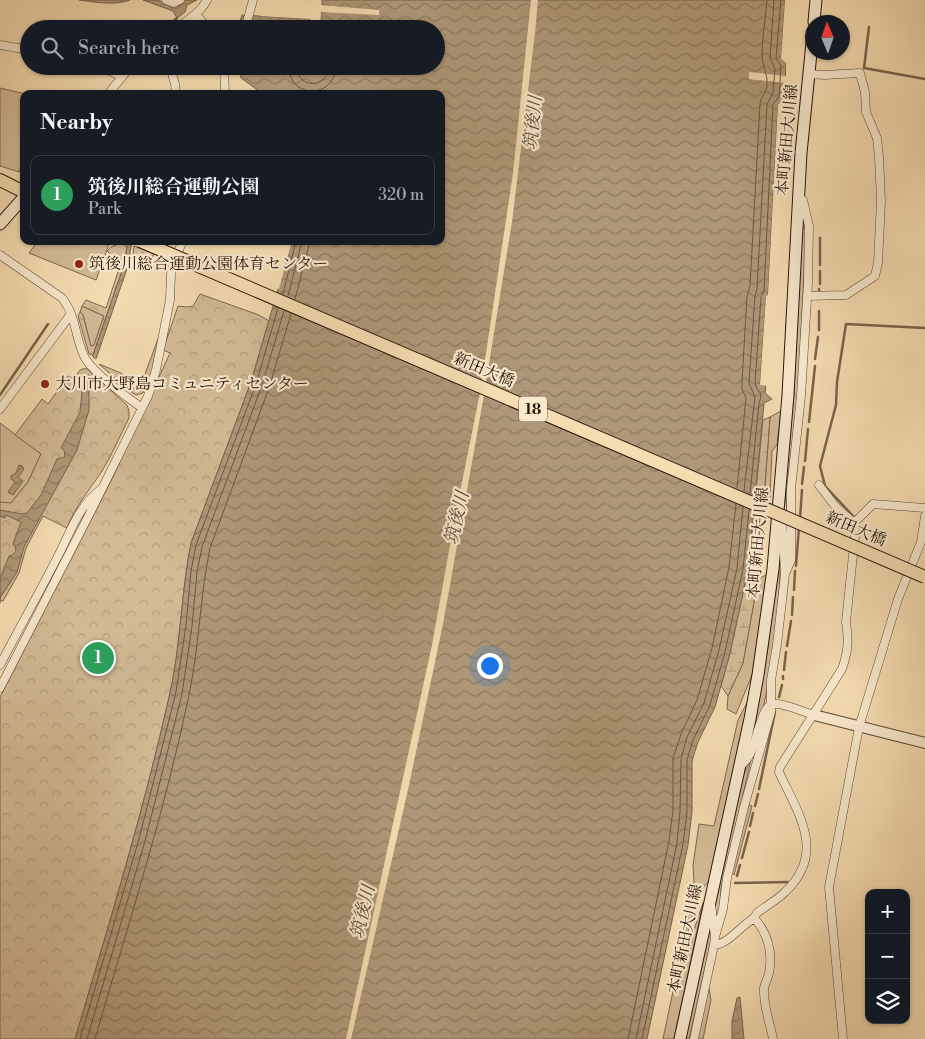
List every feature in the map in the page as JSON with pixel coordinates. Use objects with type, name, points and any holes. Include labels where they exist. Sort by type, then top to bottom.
[{"type":"main road","points":[[815,15],[816,0]]},
{"type":"main road","name":"本町新田大川線","points":[[680,1039],[740,767],[758,675],[769,605],[788,395],[798,196],[810,60]]},
{"type":"main road","points":[[0,180],[20,190]]},
{"type":"main road","points":[[0,224],[20,202]]},
{"type":"main road","name":"新田大橋","points":[[149,245],[925,576]]},
{"type":"street","points":[[166,0],[174,3],[180,0]]},
{"type":"street","points":[[188,20],[203,8],[207,0]]},
{"type":"street","points":[[248,20],[253,0]]},
{"type":"street","points":[[196,14],[201,20]]},
{"type":"street","points":[[0,45],[20,48]]},
{"type":"street","points":[[807,296],[846,295],[875,276],[878,263],[881,201],[877,138],[866,112],[866,92],[860,74],[809,74]]},
{"type":"street","points":[[111,90],[122,77],[118,75]]},
{"type":"street","points":[[172,75],[176,90]]},
{"type":"street","points":[[224,75],[225,90]]},
{"type":"street","points":[[784,574],[791,560],[791,489],[801,396],[807,296],[809,226],[803,200],[798,196]]},
{"type":"street","points":[[0,688],[142,408],[156,370],[170,300],[171,274],[181,245]]},
{"type":"street","points":[[0,255],[62,298],[71,314],[85,359],[142,408]]},
{"type":"street","points":[[0,409],[71,314]]},
{"type":"street","points":[[714,941],[722,943],[746,922],[754,918],[757,913],[786,892],[797,878],[806,860],[807,840],[802,820],[779,772],[780,767],[842,669],[848,654],[846,622],[855,536],[854,523],[836,506],[819,485]]},
{"type":"street","points":[[0,665],[59,554],[71,527],[86,502],[102,488]]},
{"type":"street","points":[[694,1039],[744,807],[771,712],[771,680],[777,645],[784,574],[783,522],[778,500]]},
{"type":"street","points":[[854,523],[873,504],[925,508]]},
{"type":"street","points":[[843,1039],[829,887],[859,726],[898,599],[921,542],[925,516]]},
{"type":"street","points":[[740,767],[750,755],[763,716],[768,706],[772,704],[780,704],[925,744]]},
{"type":"street","points":[[710,900],[713,908],[714,941]]},
{"type":"street","points":[[754,918],[762,927],[767,937],[770,958],[769,973],[764,987],[765,1003],[773,1039]]},
{"type":"green space","points":[[0,88],[20,93],[20,169],[19,172],[0,166]]},
{"type":"green space","points":[[801,206],[806,234],[798,394],[787,489],[788,519],[784,487],[794,395]]},
{"type":"green space","name":"筑後川総合運動公園体育センター","points":[[35,245],[109,245],[96,280],[29,253]]},
{"type":"green space","points":[[124,245],[127,247],[124,265],[93,355],[89,354],[78,316],[80,312],[83,315],[91,346],[94,345],[104,316],[82,306],[86,300],[106,308],[119,269],[117,261],[107,251],[111,247]]},
{"type":"green space","points":[[134,246],[154,253],[148,270],[132,263]]},
{"type":"green space","points":[[200,294],[259,315],[269,321],[251,382],[191,543],[174,675],[137,824],[75,1039],[0,1039],[0,697],[111,481],[170,353],[163,350],[178,306],[193,306]]},
{"type":"green space","points":[[82,306],[104,316],[94,345],[91,347],[83,315],[80,312]]},
{"type":"green space","points":[[158,339],[153,370],[143,393],[136,395],[131,392],[99,364],[121,373],[133,384],[132,388],[139,390]]},
{"type":"green space","points":[[86,368],[127,405],[129,418],[106,465],[78,505],[67,528],[43,516],[26,548],[19,573],[3,601],[0,600],[0,502],[11,503],[28,482],[41,454],[15,435],[42,399],[48,404],[68,376],[74,379],[80,370]]},
{"type":"green space","points":[[781,411],[777,445],[772,451],[770,497],[764,498],[770,417]]},
{"type":"green space","points":[[770,417],[764,498],[760,509],[758,580],[743,663],[728,696],[721,686],[748,570],[763,420]]},
{"type":"green space","points":[[0,423],[41,454],[28,482],[10,504],[0,502]]},
{"type":"green space","points":[[781,529],[779,597],[768,687],[762,714],[749,749],[768,647]]},
{"type":"green space","points":[[768,574],[757,663],[736,714],[727,709],[728,696],[743,663],[758,579]]},
{"type":"green space","points":[[751,695],[710,879],[700,892],[683,948],[694,882],[693,865],[699,824],[714,826],[738,720]]},
{"type":"green space","points":[[751,760],[721,888],[720,908],[716,926],[715,893],[744,774]]},
{"type":"green space","points":[[748,804],[752,806],[734,875],[731,872]]},
{"type":"green space","points":[[703,903],[674,1039],[663,1039],[680,958],[686,953]]},
{"type":"green space","points":[[710,913],[712,936],[689,1039],[684,1039]]},
{"type":"green space","points":[[708,982],[711,1000],[703,1039],[696,1039]]},
{"type":"water","points":[[79,0],[130,0],[111,3]]},
{"type":"water","points":[[143,0],[157,0],[174,6],[181,5],[183,0],[197,0],[187,5],[185,12],[177,18],[173,11]]},
{"type":"water","name":"筑後川","points":[[322,0],[785,0],[781,59],[786,63],[784,101],[778,104],[768,295],[766,297],[760,384],[766,385],[765,393],[772,399],[764,403],[748,570],[730,653],[715,707],[698,742],[692,761],[692,812],[688,845],[647,1039],[75,1039],[126,867],[160,737],[174,675],[191,543],[251,382],[291,245],[445,245],[445,90],[258,90],[241,78],[240,75],[445,75],[445,20],[321,20],[321,12],[326,12],[326,6],[322,5]]},
{"type":"water","points":[[242,15],[310,19],[310,20],[241,20]]},
{"type":"water","points":[[127,245],[131,245],[128,266],[96,359],[93,355],[124,265]]},
{"type":"water","points":[[89,375],[89,410],[77,450],[24,547],[17,572],[0,598],[0,579],[9,556],[16,551],[13,544],[21,522],[6,515],[5,518],[0,516],[0,510],[22,514],[27,513],[41,495],[57,459],[65,457],[64,450],[61,448],[80,412],[83,382],[86,376]]},
{"type":"water","points":[[19,465],[24,469],[18,477],[23,481],[13,495],[8,492],[15,482],[11,479],[11,476],[16,473]]},
{"type":"water","points":[[740,997],[744,1039],[732,1039],[732,1021],[737,998]]},
{"type":"pier","points":[[531,0],[538,0],[535,33],[512,222],[486,382],[758,498],[756,511],[484,395],[443,624],[409,785],[351,1039],[346,1039],[432,645],[480,393],[275,293],[482,380],[513,173]]},
{"type":"pier","points":[[785,0],[788,0],[784,58],[789,63],[787,101],[781,106],[771,295],[769,298],[763,382],[767,383],[768,386],[760,385],[766,296],[768,295],[778,104],[784,101],[785,83],[749,79],[749,72],[786,76],[786,63],[781,59]]},
{"type":"pier","points":[[320,5],[379,10],[379,15],[321,12],[321,20],[319,20],[319,12],[324,8]]},
{"type":"pier","points":[[260,14],[311,17],[313,19],[310,20],[260,16]]},
{"type":"pier","points":[[288,245],[291,245],[279,289],[277,288]]},
{"type":"waterway","points":[[869,27],[864,68],[925,79]]},
{"type":"waterway","points":[[820,238],[820,265]]},
{"type":"waterway","points":[[820,271],[820,284]]},
{"type":"waterway","points":[[819,311],[819,330]]},
{"type":"waterway","points":[[0,395],[48,324]]},
{"type":"waterway","points":[[854,517],[825,486],[820,466],[836,405],[837,382],[846,324],[925,328]]},
{"type":"waterway","points":[[815,359],[818,337]]},
{"type":"waterway","points":[[809,422],[815,366]]},
{"type":"waterway","points":[[805,461],[808,429]]},
{"type":"waterway","points":[[802,484],[804,467]]},
{"type":"waterway","points":[[800,519],[802,490]]},
{"type":"waterway","points":[[796,566],[799,527]]},
{"type":"waterway","points":[[794,590],[795,571]]},
{"type":"waterway","points":[[792,615],[793,597]]},
{"type":"waterway","points":[[787,646],[791,621]]},
{"type":"waterway","points":[[784,670],[786,652]]},
{"type":"waterway","points":[[779,697],[782,685]]},
{"type":"waterway","points":[[759,789],[775,712]]},
{"type":"waterway","points":[[755,806],[758,794]]},
{"type":"waterway","points":[[750,826],[753,813]]},
{"type":"waterway","points":[[742,858],[749,832]]},
{"type":"waterway","points":[[737,876],[740,865]]},
{"type":"waterway","points":[[735,883],[788,882]]},
{"type":"place","name":"筑後川総合運動公園体育センター","points":[[79,264]]},
{"type":"place","name":"大川市大野島コミュニティセンター","points":[[45,384]]},
{"type":"place","name":"筑後川総合運動公園","points":[[98,658]]}]
